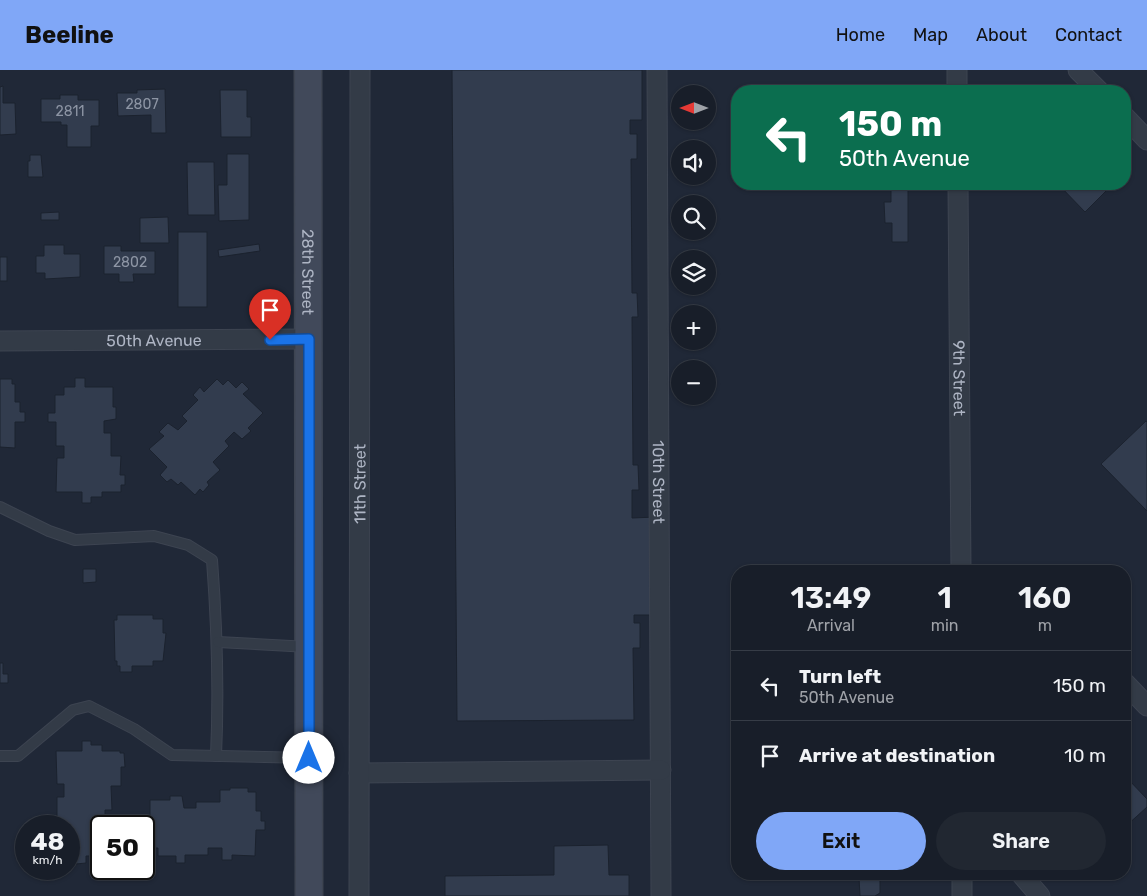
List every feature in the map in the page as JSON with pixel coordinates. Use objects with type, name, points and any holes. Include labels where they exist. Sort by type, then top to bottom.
[{"type":"main road","name":"28th Street","points":[[308,70],[309,896]]},
{"type":"street","name":"11th Street","points":[[359,896],[360,70]]},
{"type":"street","name":"10th Street","points":[[657,70],[661,896]]},
{"type":"street","points":[[957,70],[957,85]]},
{"type":"street","points":[[1078,70],[1093,85]]},
{"type":"street","points":[[1131,123],[1147,140]]},
{"type":"street","name":"9th Street","points":[[958,190],[961,565]]},
{"type":"street","name":"50th Avenue","points":[[0,341],[309,339]]},
{"type":"street","points":[[1131,689],[1147,706]]},
{"type":"street","points":[[358,773],[661,770]]},
{"type":"street","points":[[962,880],[962,896]]},
{"type":"street","points":[[1027,880],[1040,896]]},
{"type":"lane","points":[[0,507],[49,531],[74,540],[154,536],[188,545],[212,560],[218,642],[216,756]]},
{"type":"lane","points":[[218,642],[309,647]]},
{"type":"lane","points":[[0,756],[18,756],[73,710],[89,706],[134,729],[172,755],[309,758]]},
{"type":"building","points":[[452,70],[642,70],[642,120],[630,120],[630,134],[637,134],[637,159],[631,159],[632,293],[637,293],[638,317],[632,317],[633,465],[638,465],[639,490],[632,490],[632,518],[656,517],[657,615],[634,615],[634,623],[640,623],[640,648],[633,648],[634,720],[457,721]]},
{"type":"building","points":[[3,86],[3,103],[15,103],[16,134],[0,135],[0,87]]},
{"type":"building","points":[[165,89],[166,133],[151,133],[151,115],[118,116],[117,93],[137,93],[137,90]]},
{"type":"building","points":[[220,90],[247,90],[247,117],[251,117],[251,137],[221,137]]},
{"type":"building","points":[[60,95],[78,95],[78,100],[99,100],[99,126],[91,126],[91,147],[67,147],[67,125],[61,125],[61,122],[41,122],[41,99],[60,99]]},
{"type":"building","points":[[227,154],[249,154],[249,220],[219,221],[218,185],[227,185]]},
{"type":"building","points":[[30,155],[41,155],[43,177],[28,177]]},
{"type":"building","points":[[187,162],[214,162],[215,215],[188,215]]},
{"type":"building","points":[[891,190],[908,190],[908,242],[892,242],[892,223],[885,223],[884,202],[891,202]]},
{"type":"building","points":[[1064,190],[1107,190],[1085,212]]},
{"type":"building","points":[[59,212],[59,220],[41,220],[41,213]]},
{"type":"building","points":[[168,217],[169,243],[140,243],[140,218]]},
{"type":"building","points":[[178,232],[207,232],[207,307],[178,307]]},
{"type":"building","points":[[259,244],[260,251],[219,257],[218,250]]},
{"type":"building","points":[[44,245],[64,245],[64,254],[80,254],[80,277],[45,279],[45,273],[36,273],[36,256],[44,256]]},
{"type":"building","points":[[104,246],[121,246],[121,251],[155,251],[155,274],[133,274],[134,282],[119,282],[119,274],[104,274]]},
{"type":"building","points":[[0,257],[7,257],[7,281],[0,281]]},
{"type":"building","points":[[75,378],[85,378],[85,387],[113,387],[113,407],[116,407],[116,419],[104,421],[104,433],[111,433],[111,456],[121,456],[120,475],[125,475],[125,485],[121,485],[121,492],[102,492],[102,497],[91,497],[91,503],[82,503],[82,492],[56,492],[57,458],[64,458],[64,446],[56,446],[56,422],[48,422],[48,413],[55,413],[55,395],[64,395],[64,387],[75,387]]},
{"type":"building","points":[[0,379],[12,379],[12,384],[15,384],[15,402],[20,402],[20,412],[25,412],[25,422],[15,422],[15,448],[0,447]]},
{"type":"building","points":[[217,379],[223,385],[228,380],[236,388],[242,382],[249,389],[243,394],[263,413],[248,428],[251,431],[242,439],[234,432],[225,441],[229,446],[213,462],[220,470],[207,482],[209,485],[203,492],[200,489],[195,495],[181,482],[178,485],[171,479],[167,482],[160,475],[167,467],[149,449],[164,436],[159,432],[168,423],[178,430],[187,421],[182,416],[198,400],[193,395],[200,387],[204,392]]},
{"type":"building","points":[[1147,422],[1147,511],[1101,464]]},
{"type":"building","points":[[83,569],[96,569],[96,582],[83,583]]},
{"type":"building","points":[[117,615],[153,615],[153,619],[163,619],[163,633],[166,633],[163,661],[153,661],[153,666],[132,666],[132,672],[120,672],[120,666],[117,666],[117,661],[115,661],[114,620],[117,620]]},
{"type":"building","points":[[0,663],[3,663],[3,674],[8,674],[8,683],[0,683]]},
{"type":"building","points":[[82,741],[91,741],[91,745],[102,745],[102,751],[120,751],[120,753],[124,753],[125,767],[121,767],[121,786],[111,786],[112,810],[105,810],[105,815],[90,815],[90,856],[86,856],[86,863],[80,864],[80,815],[57,815],[57,797],[64,797],[64,784],[57,784],[56,751],[82,751]]},
{"type":"building","points":[[1131,782],[1147,799],[1147,807],[1131,822]]},
{"type":"building","points":[[230,788],[248,788],[248,792],[256,792],[256,811],[261,811],[261,821],[265,821],[265,830],[256,830],[255,856],[232,855],[232,860],[222,860],[222,848],[208,848],[208,855],[185,855],[185,863],[176,863],[176,856],[158,856],[158,848],[155,848],[155,815],[150,815],[150,800],[170,800],[170,796],[182,796],[184,808],[196,808],[196,802],[220,802],[220,790],[230,790]]},
{"type":"building","points":[[608,845],[609,875],[629,875],[629,896],[445,896],[445,876],[554,875],[554,846]]},
{"type":"building","points":[[859,880],[880,881],[880,893],[875,896],[860,896]]},
{"type":"route","points":[[270,340],[309,339],[309,758]]}]
